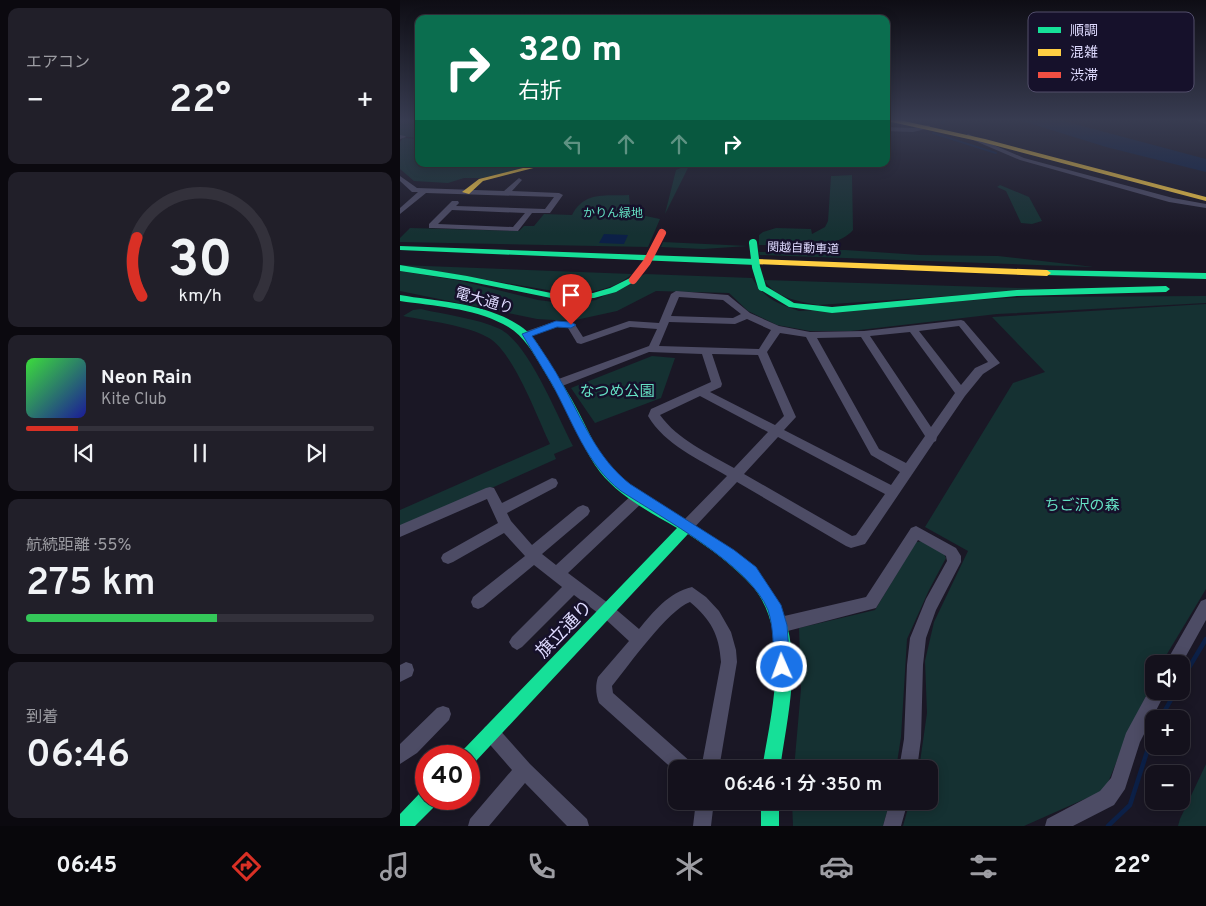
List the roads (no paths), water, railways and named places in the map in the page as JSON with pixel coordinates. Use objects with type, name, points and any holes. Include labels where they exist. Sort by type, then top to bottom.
[{"type":"main road","points":[[1048,158],[1206,199]]},
{"type":"main road","points":[[466,192],[482,180],[534,167]]},
{"type":"main road","points":[[400,268],[459,277],[542,296],[569,299],[597,296],[614,291],[633,280],[647,262],[664,230]]},
{"type":"main road","points":[[753,238],[756,267],[762,287],[783,302],[811,308],[837,309],[970,296],[1178,289]]},
{"type":"main road","name":"関越自動車道","points":[[400,248],[1081,274],[1206,276]]},
{"type":"main road","points":[[484,251],[707,252],[826,248]]},
{"type":"main road","name":"関越自動車道","points":[[400,258],[951,279],[1206,285]]},
{"type":"main road","points":[[1070,262],[1099,266],[1206,270]]},
{"type":"main road","name":"電大通り","points":[[400,298],[490,317],[510,324],[526,334],[557,384],[596,459],[613,478],[639,497],[729,554],[750,571],[773,605],[780,625],[783,654],[782,680],[772,760]]},
{"type":"main road","name":"旗立通り","points":[[480,745],[686,527]]},
{"type":"main road","points":[[402,826],[417,810]]},
{"type":"main road","points":[[770,810],[770,826]]},
{"type":"street","points":[[1018,158],[1172,200],[1206,206]]},
{"type":"street","points":[[400,179],[415,190],[424,191],[559,195],[547,211],[450,208]]},
{"type":"street","points":[[506,193],[519,180]]},
{"type":"street","points":[[400,212],[424,191]]},
{"type":"street","points":[[466,192],[432,226],[515,230],[530,211]]},
{"type":"street","points":[[653,348],[676,294],[724,297],[747,315],[777,329],[810,335],[864,334],[961,323],[995,363],[979,372],[962,393],[860,540],[851,542],[683,444],[662,427],[654,416],[660,408],[717,384],[706,351]]},
{"type":"street","points":[[526,334],[556,324],[571,325],[581,341],[629,324],[735,322],[747,315]]},
{"type":"street","points":[[912,328],[962,393]]},
{"type":"street","points":[[762,352],[777,329]]},
{"type":"street","points":[[864,334],[932,438]]},
{"type":"street","points":[[810,335],[875,452],[908,470]]},
{"type":"street","points":[[557,384],[653,348],[762,352]]},
{"type":"street","points":[[686,527],[790,417],[762,352]]},
{"type":"street","points":[[701,392],[893,492]]},
{"type":"street","points":[[498,510],[552,483]]},
{"type":"street","points":[[400,531],[490,492],[506,525],[533,555],[572,587],[607,611],[640,640]]},
{"type":"street","points":[[557,574],[639,497]]},
{"type":"street","points":[[478,602],[583,511]]},
{"type":"street","points":[[448,558],[506,525]]},
{"type":"street","points":[[780,625],[871,603],[916,532],[951,552],[954,556],[954,562],[930,605],[916,648],[914,716],[909,760]]},
{"type":"street","points":[[516,642],[572,587]]},
{"type":"street","points":[[676,760],[605,697],[604,683],[640,640],[677,600],[685,594],[692,594],[711,610],[723,629],[728,647],[729,662],[712,760]]},
{"type":"street","points":[[1178,655],[1206,606]]},
{"type":"street","points":[[1054,826],[1107,798],[1119,783],[1132,739],[1153,700]]},
{"type":"street","points":[[400,755],[411,747],[443,714]]},
{"type":"street","points":[[491,733],[524,770],[580,826]]},
{"type":"street","points":[[477,826],[524,770]]},
{"type":"street","points":[[702,826],[704,810]]},
{"type":"street","points":[[892,826],[896,810]]},
{"type":"water","points":[[1148,158],[1201,158],[1206,159],[1206,172]]},
{"type":"water","points":[[604,234],[628,235],[624,244],[599,243]]},
{"type":"waterway","points":[[1190,666],[1206,639]]},
{"type":"waterway","points":[[1165,710],[1171,700]]},
{"type":"waterway","points":[[1108,826],[1130,805],[1146,755]]},
{"type":"park label","name":"かりん緑地","points":[[613,214]]},
{"type":"park label","name":"なつめ公園","points":[[617,392]]},
{"type":"park label","name":"ちご沢の森","points":[[1082,506]]}]
